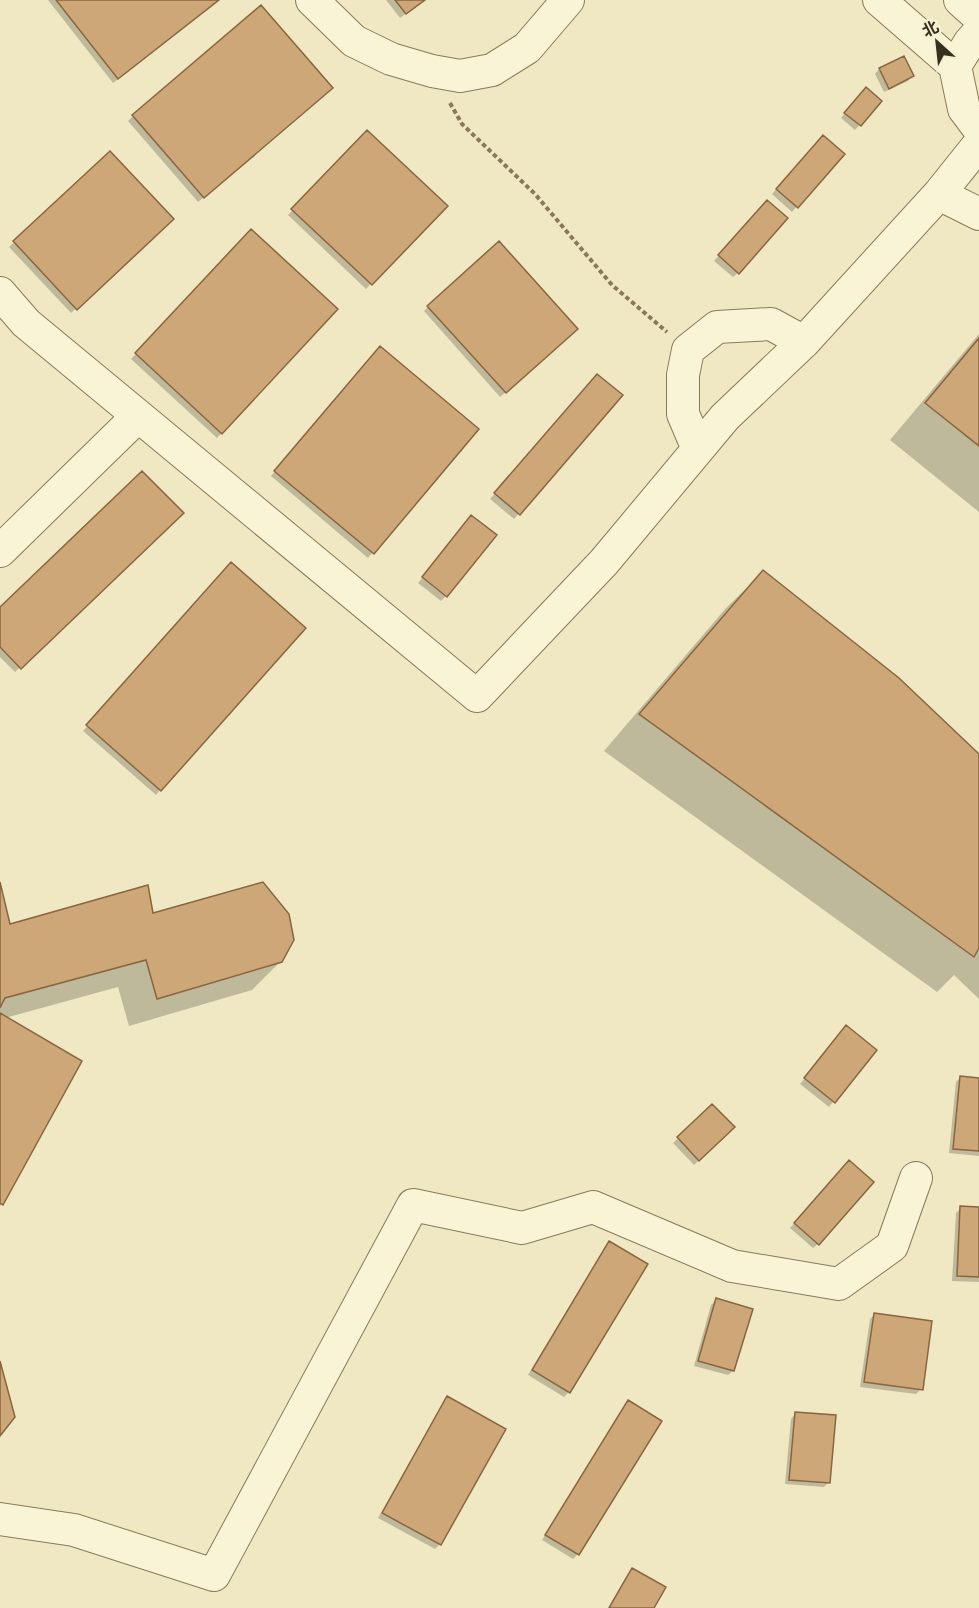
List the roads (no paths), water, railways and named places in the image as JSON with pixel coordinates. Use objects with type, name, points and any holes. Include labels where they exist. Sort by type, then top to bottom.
[{"type":"street","points":[[312,0],[354,41],[391,59],[432,71],[460,76],[492,70],[527,48],[568,0]]},
{"type":"street","points":[[879,0],[955,66],[964,109],[979,129]]},
{"type":"street","points":[[960,0],[979,17]]},
{"type":"street","points":[[955,66],[979,32]]},
{"type":"street","points":[[0,293],[26,323],[477,696],[604,562],[725,417],[804,342],[939,195],[979,144]]},
{"type":"street","points":[[939,195],[979,214]]},
{"type":"street","points":[[698,449],[683,414],[683,375],[688,350],[717,327],[771,324],[804,342]]},
{"type":"street","points":[[0,551],[138,416]]},
{"type":"street","points":[[0,1519],[74,1530],[214,1575],[413,1205],[522,1228],[593,1207],[732,1266],[839,1284],[892,1246],[916,1178]]}]
